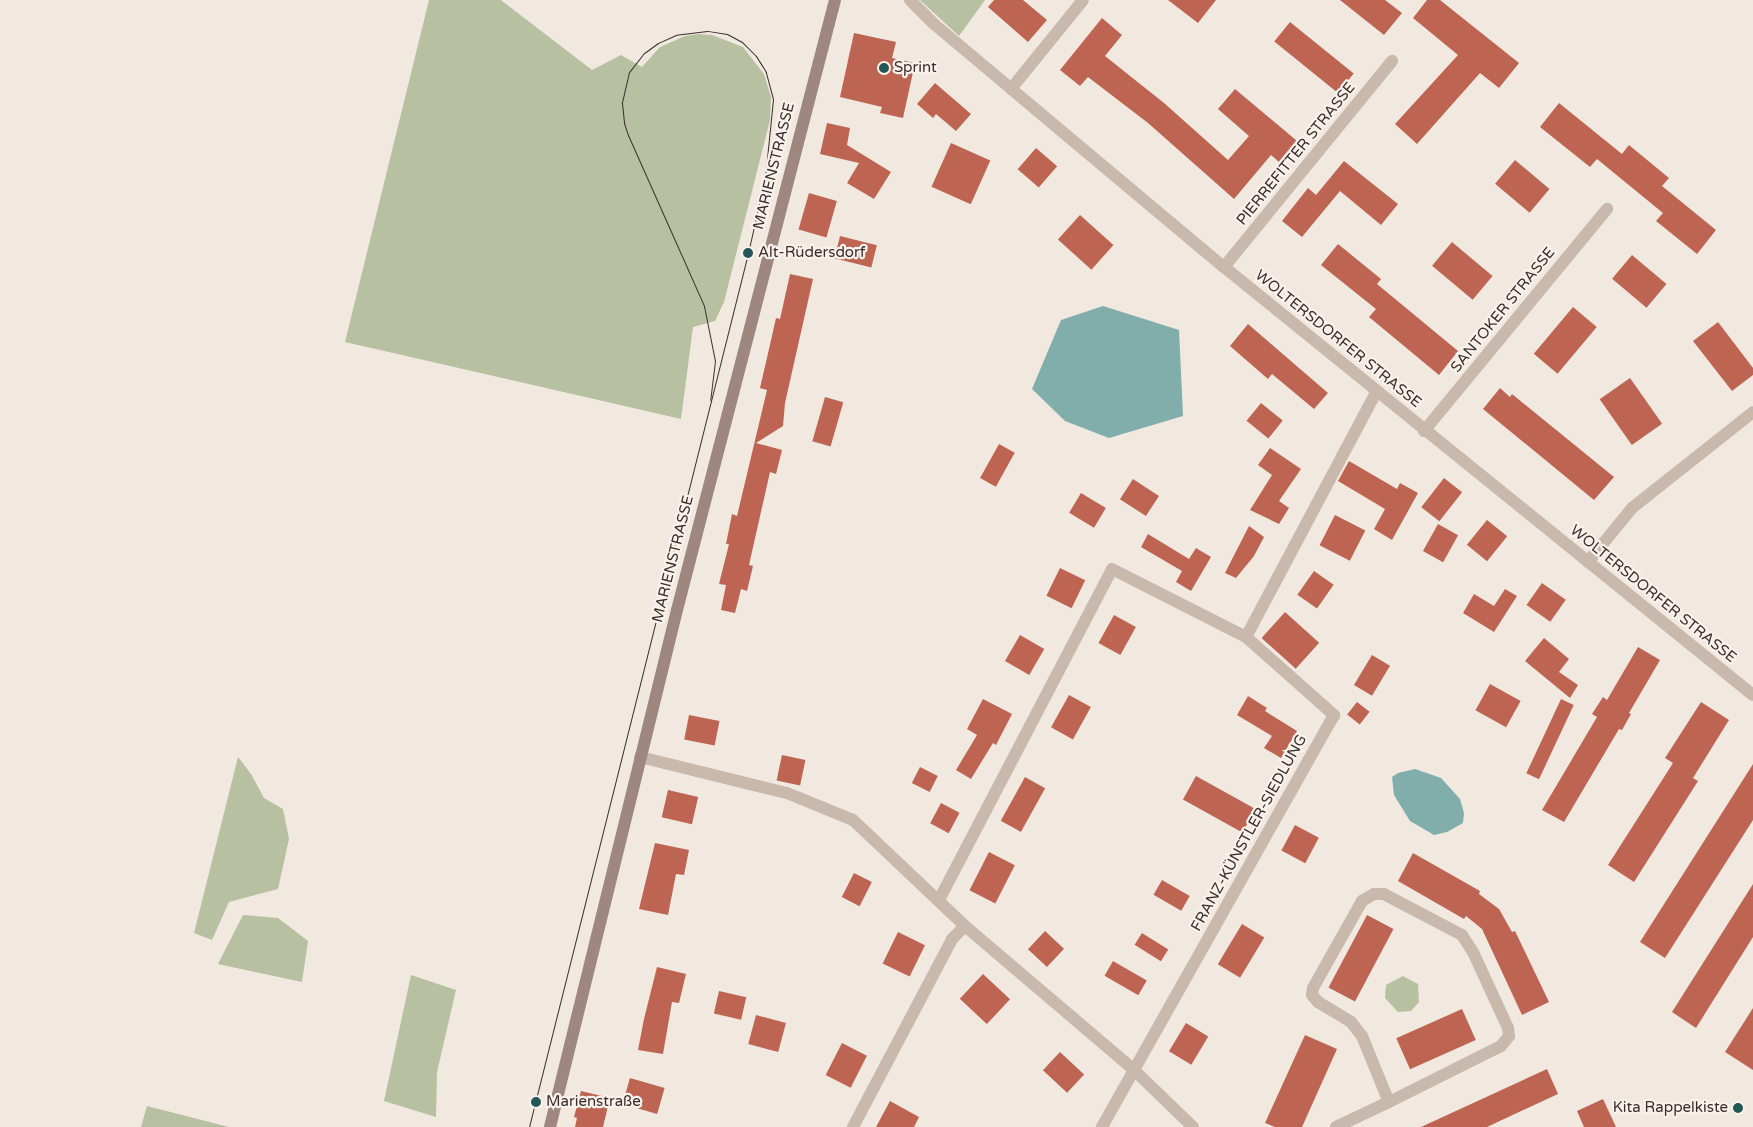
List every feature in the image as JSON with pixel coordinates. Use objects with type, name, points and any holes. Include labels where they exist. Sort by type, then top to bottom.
[{"type":"street","name":"MARIENSTRASSE","points":[[550,1127],[640,757],[835,0]]},
{"type":"street","name":"WOLTERSDORFER STRASSE","points":[[910,0],[934,24],[1224,267],[1424,431],[1753,695]]},
{"type":"street","points":[[1011,89],[1083,0]]},
{"type":"street","name":"PIERREFITTER STRASSE","points":[[1224,267],[1392,61]]},
{"type":"street","name":"SANTOKER STRASSE","points":[[1424,431],[1607,209]]},
{"type":"street","points":[[1246,637],[1376,392]]},
{"type":"street","points":[[1588,562],[1632,508],[1753,412]]},
{"type":"street","name":"FRANZ-KÜNSTLER-SIEDLUNG","points":[[939,900],[1112,569],[1246,637],[1334,715],[1102,1127]]},
{"type":"street","points":[[640,757],[787,793],[853,820],[965,926],[1134,1070],[1193,1127]]},
{"type":"street","points":[[1336,1127],[1389,1102],[1501,1046],[1509,1036],[1508,1028],[1473,952],[1462,935],[1384,894],[1374,894],[1362,901],[1313,988],[1312,995],[1318,1002],[1351,1022],[1362,1036],[1389,1102]]},
{"type":"street","points":[[853,1127],[952,939],[965,926]]},
{"type":"green space","points":[[429,0],[501,0],[592,70],[621,55],[642,67],[660,47],[685,36],[698,34],[712,35],[743,47],[764,74],[771,97],[770,120],[724,302],[715,321],[693,327],[681,419],[345,342]]},
{"type":"green space","points":[[920,0],[985,0],[959,36]]},
{"type":"green space","points":[[238,757],[251,774],[264,798],[283,809],[289,839],[278,889],[229,902],[212,940],[194,933]]},
{"type":"green space","points":[[243,915],[278,918],[308,941],[302,982],[218,964]]},
{"type":"green space","points":[[411,975],[456,990],[437,1072],[436,1117],[384,1101]]},
{"type":"green space","points":[[1403,976],[1418,984],[1419,1002],[1411,1011],[1398,1012],[1385,998],[1386,985]]},
{"type":"green space","points":[[147,1106],[229,1127],[141,1127]]},
{"type":"water","points":[[1103,306],[1179,330],[1183,416],[1109,438],[1065,421],[1032,389],[1061,320]]},
{"type":"water","points":[[1415,769],[1441,778],[1460,799],[1464,813],[1463,823],[1447,832],[1434,835],[1410,821],[1394,795],[1392,777],[1398,773]]},
{"type":"building","points":[[994,0],[1023,0],[1047,20],[1028,42],[988,7]]},
{"type":"building","points":[[1168,0],[1216,0],[1198,23]]},
{"type":"building","points":[[1340,0],[1385,0],[1402,13],[1384,35]]},
{"type":"building","points":[[1427,0],[1440,0],[1519,63],[1499,88],[1480,73],[1417,144],[1395,124],[1458,55],[1413,18]]},
{"type":"building","points":[[1102,18],[1122,35],[1105,56],[1164,103],[1228,160],[1249,136],[1218,109],[1235,89],[1297,141],[1279,162],[1271,155],[1234,199],[1148,123],[1088,77],[1080,86],[1060,70]]},
{"type":"building","points":[[1290,22],[1354,74],[1338,93],[1274,41]]},
{"type":"building","points":[[854,33],[896,42],[892,58],[915,63],[903,118],[880,113],[882,107],[840,97]]},
{"type":"building","points":[[935,83],[971,114],[956,131],[936,114],[933,118],[917,104]]},
{"type":"building","points":[[1559,103],[1622,154],[1629,145],[1669,178],[1662,186],[1716,230],[1697,254],[1656,221],[1663,213],[1597,159],[1590,167],[1540,127]]},
{"type":"building","points":[[827,123],[850,128],[847,145],[891,172],[874,199],[847,183],[859,163],[820,154]]},
{"type":"building","points":[[951,143],[990,160],[971,204],[931,187]]},
{"type":"building","points":[[1036,148],[1057,166],[1039,188],[1018,169]]},
{"type":"building","points":[[1515,160],[1549,189],[1530,213],[1495,184]]},
{"type":"building","points":[[1344,161],[1398,204],[1381,225],[1340,191],[1302,237],[1282,221],[1308,188],[1316,195]]},
{"type":"building","points":[[809,193],[837,201],[826,238],[799,230]]},
{"type":"building","points":[[1080,215],[1113,245],[1091,270],[1058,240]]},
{"type":"building","points":[[840,236],[877,245],[871,268],[834,258]]},
{"type":"building","points":[[1452,242],[1493,276],[1473,300],[1432,266]]},
{"type":"building","points":[[1338,244],[1381,279],[1377,284],[1458,351],[1439,375],[1369,317],[1376,309],[1321,265]]},
{"type":"building","points":[[1632,255],[1666,284],[1647,308],[1612,279]]},
{"type":"building","points":[[790,274],[813,279],[785,403],[783,426],[756,443],[782,450],[776,474],[770,472],[749,565],[753,566],[747,591],[741,589],[735,613],[721,610],[726,585],[719,584],[729,544],[726,544],[732,514],[737,516],[767,390],[760,388],[776,318],[780,319]]},
{"type":"building","points":[[1573,307],[1597,327],[1558,374],[1534,354]]},
{"type":"building","points":[[1718,322],[1753,368],[1753,375],[1732,391],[1693,341]]},
{"type":"building","points":[[1248,324],[1328,393],[1314,409],[1272,374],[1268,379],[1230,346]]},
{"type":"building","points":[[1630,378],[1662,424],[1632,445],[1600,399]]},
{"type":"building","points":[[1500,388],[1510,397],[1512,394],[1614,477],[1594,500],[1483,409]]},
{"type":"building","points":[[825,397],[843,402],[831,446],[812,441]]},
{"type":"building","points":[[1261,403],[1283,421],[1268,438],[1247,421]]},
{"type":"building","points":[[999,444],[1015,453],[996,487],[980,478]]},
{"type":"building","points":[[1270,448],[1301,469],[1279,501],[1289,508],[1279,524],[1250,510],[1272,475],[1258,465]]},
{"type":"building","points":[[1349,461],[1397,489],[1400,483],[1418,493],[1392,540],[1374,529],[1385,509],[1338,481]]},
{"type":"building","points":[[1444,478],[1462,492],[1439,521],[1421,507]]},
{"type":"building","points":[[1133,479],[1159,496],[1146,516],[1120,499]]},
{"type":"building","points":[[1081,493],[1106,508],[1094,528],[1069,513]]},
{"type":"building","points":[[1335,515],[1365,530],[1350,561],[1320,545]]},
{"type":"building","points":[[1487,520],[1507,536],[1487,561],[1467,545]]},
{"type":"building","points":[[1438,524],[1458,535],[1443,562],[1423,551]]},
{"type":"building","points":[[1249,526],[1264,537],[1254,556],[1236,578],[1225,573]]},
{"type":"building","points":[[1148,534],[1189,559],[1196,548],[1211,557],[1191,591],[1176,582],[1182,571],[1141,547]]},
{"type":"building","points":[[1060,568],[1085,580],[1072,608],[1046,596]]},
{"type":"building","points":[[1314,571],[1334,585],[1317,609],[1297,595]]},
{"type":"building","points":[[1542,583],[1566,600],[1550,622],[1527,605]]},
{"type":"building","points":[[1505,589],[1517,596],[1494,632],[1463,613],[1474,594],[1494,606]]},
{"type":"building","points":[[1285,612],[1319,643],[1296,669],[1262,638]]},
{"type":"building","points":[[1114,615],[1136,627],[1120,655],[1098,643]]},
{"type":"building","points":[[1020,635],[1044,649],[1029,675],[1005,661]]},
{"type":"building","points":[[1544,638],[1569,659],[1559,672],[1578,685],[1570,698],[1525,661]]},
{"type":"building","points":[[1638,647],[1660,660],[1629,713],[1631,714],[1622,730],[1619,729],[1564,822],[1542,810],[1597,717],[1592,714],[1603,697],[1607,700]]},
{"type":"building","points":[[1372,655],[1390,666],[1372,696],[1354,685]]},
{"type":"building","points":[[1490,684],[1521,701],[1506,727],[1475,710]]},
{"type":"building","points":[[1069,695],[1091,707],[1073,739],[1051,727]]},
{"type":"building","points":[[1248,696],[1267,708],[1265,711],[1297,731],[1281,758],[1264,748],[1272,736],[1237,715]]},
{"type":"building","points":[[983,699],[1012,714],[996,745],[993,743],[971,779],[956,770],[977,735],[967,729]]},
{"type":"building","points":[[1561,699],[1574,705],[1539,779],[1526,773]]},
{"type":"building","points":[[1357,702],[1370,712],[1360,724],[1347,715]]},
{"type":"building","points":[[1701,702],[1729,720],[1693,778],[1698,781],[1634,882],[1608,865],[1673,763],[1665,758]]},
{"type":"building","points":[[689,715],[719,721],[715,745],[684,740]]},
{"type":"building","points":[[782,755],[805,760],[800,785],[777,780]]},
{"type":"building","points":[[1753,764],[1753,820],[1665,958],[1640,942]]},
{"type":"building","points":[[920,767],[938,776],[930,792],[912,783]]},
{"type":"building","points":[[1196,776],[1255,809],[1242,833],[1183,800]]},
{"type":"building","points":[[1025,777],[1045,788],[1021,832],[1001,821]]},
{"type":"building","points":[[668,790],[698,797],[692,824],[662,817]]},
{"type":"building","points":[[941,803],[960,813],[949,833],[930,823]]},
{"type":"building","points":[[1295,825],[1319,838],[1305,863],[1281,851]]},
{"type":"building","points":[[655,843],[689,850],[684,875],[676,874],[668,915],[639,909]]},
{"type":"building","points":[[989,852],[1015,865],[995,903],[969,890]]},
{"type":"building","points":[[1413,853],[1480,891],[1479,894],[1499,909],[1512,932],[1515,931],[1549,1002],[1522,1015],[1482,929],[1466,916],[1464,919],[1398,881]]},
{"type":"building","points":[[854,873],[872,882],[860,906],[842,897]]},
{"type":"building","points":[[1162,880],[1190,896],[1181,911],[1154,895]]},
{"type":"building","points":[[1753,884],[1753,937],[1696,1028],[1672,1012]]},
{"type":"building","points":[[1367,915],[1393,929],[1355,1001],[1329,987]]},
{"type":"building","points":[[1242,924],[1264,937],[1240,978],[1218,964]]},
{"type":"building","points":[[1045,931],[1064,949],[1047,967],[1028,949]]},
{"type":"building","points":[[898,932],[925,945],[910,977],[883,963]]},
{"type":"building","points":[[1142,933],[1168,949],[1161,961],[1135,945]]},
{"type":"building","points":[[1113,961],[1147,980],[1138,995],[1104,976]]},
{"type":"building","points":[[657,967],[686,974],[679,1003],[672,1002],[663,1054],[638,1050]]},
{"type":"building","points":[[983,974],[1010,999],[987,1024],[960,999]]},
{"type":"building","points":[[719,991],[746,997],[741,1020],[714,1013]]},
{"type":"building","points":[[1753,1008],[1753,1070],[1725,1052]]},
{"type":"building","points":[[1462,1009],[1476,1040],[1410,1069],[1396,1038]]},
{"type":"building","points":[[756,1015],[786,1023],[778,1052],[748,1044]]},
{"type":"building","points":[[1186,1023],[1208,1036],[1191,1065],[1169,1051]]},
{"type":"building","points":[[1305,1035],[1337,1049],[1302,1127],[1275,1127],[1265,1123]]},
{"type":"building","points":[[842,1043],[867,1056],[851,1088],[826,1075]]},
{"type":"building","points":[[1060,1052],[1084,1075],[1067,1093],[1043,1070]]},
{"type":"building","points":[[1547,1069],[1558,1094],[1487,1127],[1421,1127]]},
{"type":"building","points":[[630,1078],[665,1088],[657,1114],[623,1104]]},
{"type":"building","points":[[581,1091],[610,1098],[603,1127],[575,1127],[577,1118],[574,1117]]},
{"type":"building","points":[[1603,1099],[1616,1127],[1584,1127],[1577,1111]]},
{"type":"building","points":[[890,1101],[919,1117],[914,1127],[876,1127]]},
{"type":"tram line","points":[[529,1127],[748,253],[765,178],[773,99],[766,72],[756,56],[742,42],[727,34],[707,31],[676,35],[658,43],[644,53],[629,72],[622,103],[624,123],[628,135],[704,306],[715,361],[710,400]]},
{"type":"place","name":"Sprint","points":[[884,68]]},
{"type":"place","name":"Alt-Rüdersdorf","points":[[748,253]]},
{"type":"place","name":"Marienstraße","points":[[536,1102]]},
{"type":"place","name":"Kita Rappelkiste","points":[[1738,1108]]}]
